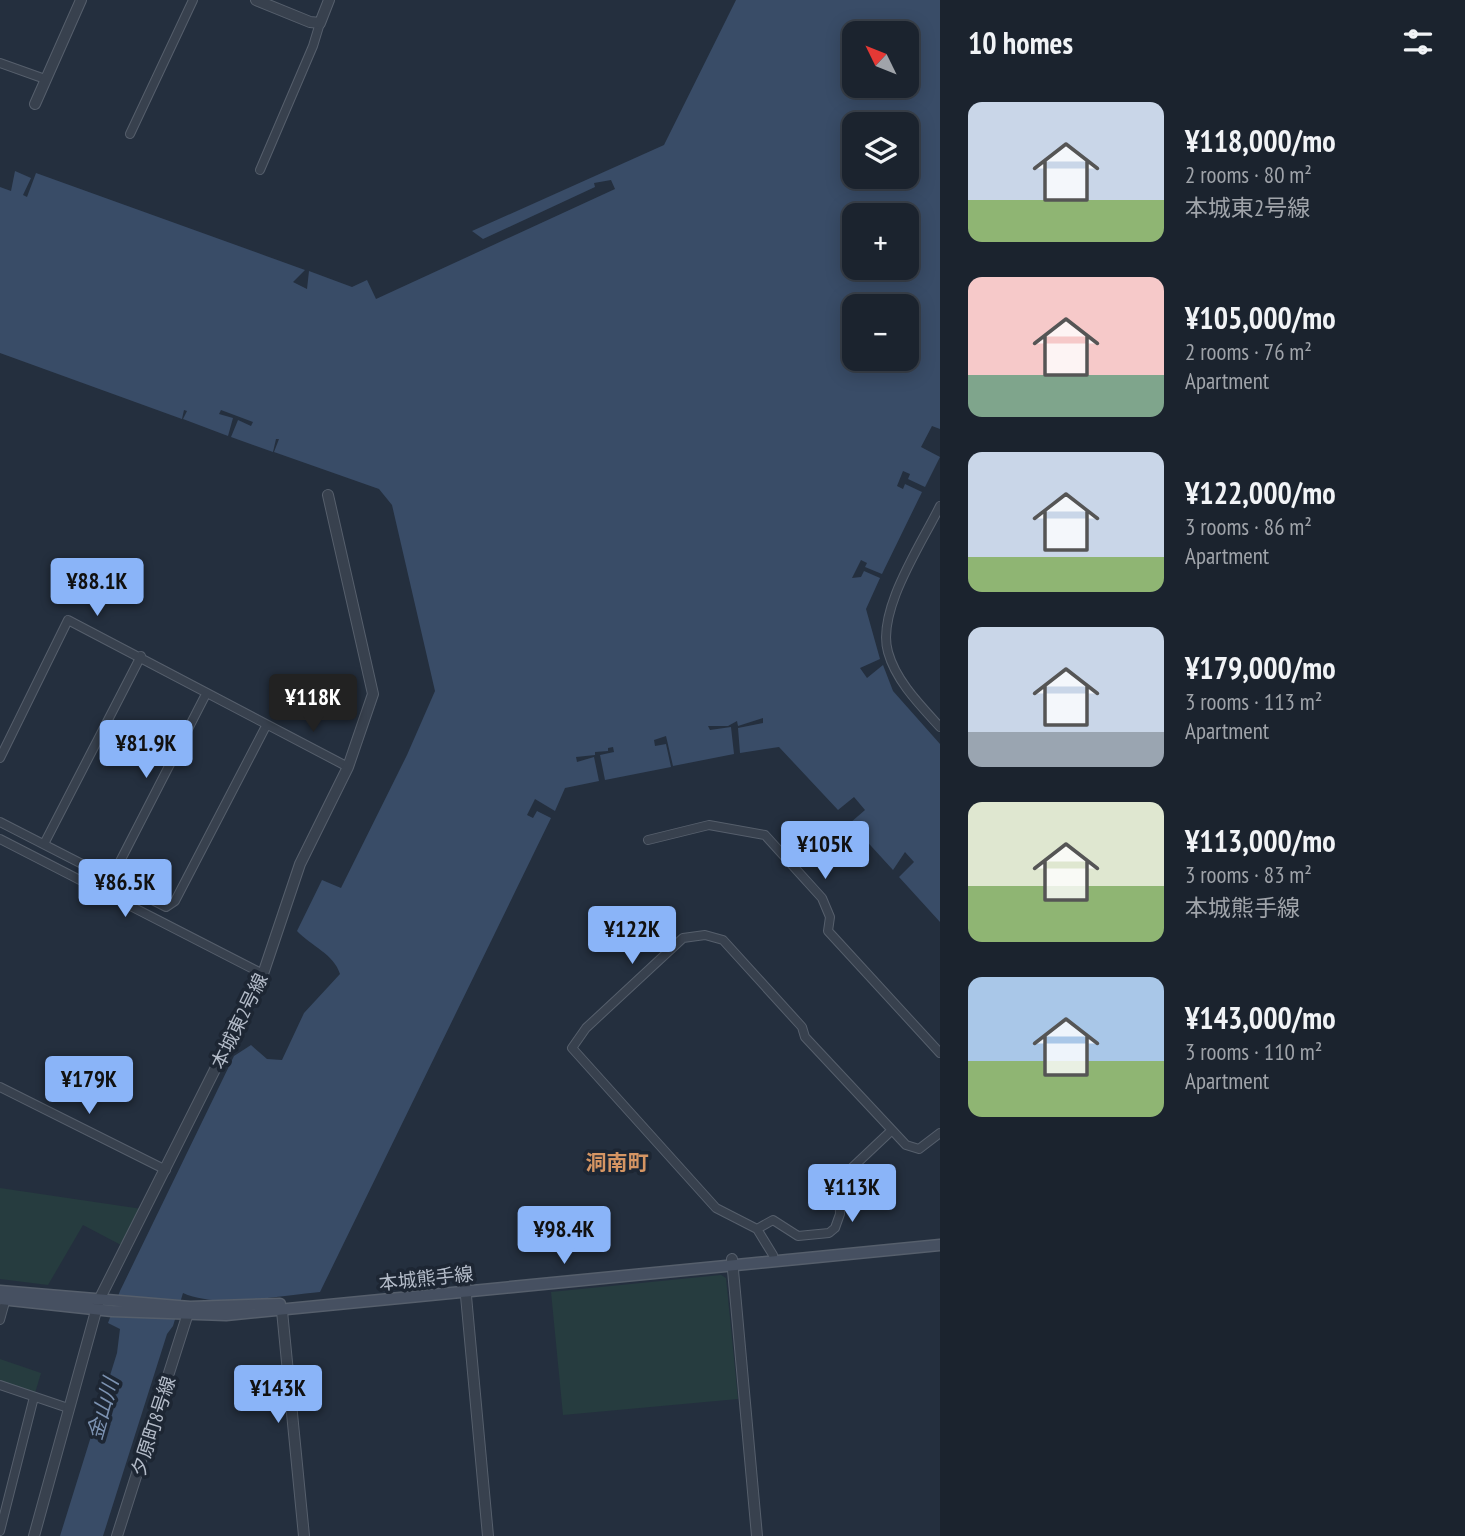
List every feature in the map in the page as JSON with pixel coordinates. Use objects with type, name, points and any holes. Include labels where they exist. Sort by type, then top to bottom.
[{"type":"main road","name":"本城熊手線","points":[[732,1262],[773,1255],[940,1239]]},
{"type":"main road","name":"本城熊手線","points":[[184,1310],[280,1304],[940,1245]]},
{"type":"main road","name":"本城熊手線","points":[[3,1295],[113,1306],[282,1311],[465,1288]]},
{"type":"street","points":[[35,104],[81,0]]},
{"type":"street","points":[[130,134],[193,0]]},
{"type":"street","points":[[256,0],[310,22],[320,23]]},
{"type":"street","points":[[260,170],[313,46],[329,0]]},
{"type":"street","points":[[0,63],[45,79]]},
{"type":"street","name":"本城東2号線","points":[[34,1536],[97,1305],[263,974],[300,864],[348,767],[373,694],[328,495]]},
{"type":"street","points":[[940,506],[894,600],[885,629],[888,652],[910,694],[940,727]]},
{"type":"street","points":[[0,758],[68,620],[348,767]]},
{"type":"street","points":[[44,844],[141,656]]},
{"type":"street","points":[[111,879],[206,694]]},
{"type":"street","points":[[0,822],[166,907],[175,901],[266,726]]},
{"type":"street","points":[[648,840],[709,825],[765,835],[822,898],[830,917],[828,931],[940,1053]]},
{"type":"street","points":[[0,839],[263,974]]},
{"type":"street","points":[[773,1255],[757,1228],[716,1208],[572,1048],[586,1028],[683,938],[705,935],[723,940],[802,1027],[805,1037],[906,1145],[919,1149],[940,1133]]},
{"type":"street","points":[[0,1087],[166,1170]]},
{"type":"street","points":[[757,1228],[773,1220],[799,1236],[829,1233],[835,1228],[840,1214],[839,1180],[892,1130]]},
{"type":"street","points":[[732,1262],[757,1536]]},
{"type":"street","points":[[465,1288],[488,1536]]},
{"type":"street","points":[[0,1320],[3,1295]]},
{"type":"street","name":"夕原町8号線","points":[[117,1536],[184,1310]]},
{"type":"street","points":[[282,1311],[304,1536]]},
{"type":"street","points":[[0,1385],[68,1408]]},
{"type":"street","points":[[0,1531],[34,1397]]},
{"type":"green space","points":[[0,1188],[142,1209],[121,1245],[83,1225],[48,1285],[0,1279]]},
{"type":"green space","points":[[721,1275],[726,1278],[738,1399],[563,1415],[551,1292]]},
{"type":"green space","points":[[0,1359],[41,1373],[35,1393],[0,1381]]},
{"type":"water","name":"金山川","points":[[736,0],[940,0],[940,429],[932,426],[921,447],[940,457],[925,487],[908,479],[910,474],[903,471],[897,486],[903,489],[905,484],[922,492],[882,574],[865,567],[867,563],[861,560],[852,578],[861,577],[864,571],[880,578],[866,609],[880,659],[860,668],[867,678],[883,665],[893,691],[940,744],[940,922],[899,877],[914,862],[905,852],[893,870],[850,823],[865,810],[854,797],[838,810],[779,747],[740,753],[738,728],[763,723],[763,718],[738,726],[737,721],[728,726],[708,726],[710,730],[731,727],[734,754],[673,766],[666,736],[654,740],[655,746],[666,744],[671,767],[605,780],[600,755],[614,752],[613,747],[608,748],[608,751],[595,752],[595,755],[576,757],[577,762],[594,757],[599,781],[565,788],[555,811],[535,799],[527,815],[533,818],[537,811],[551,818],[320,1292],[231,1301],[197,1298],[183,1293],[173,1326],[167,1334],[103,1536],[60,1536],[117,1353],[120,1329],[108,1323],[120,1291],[234,1056],[251,1045],[267,1059],[282,1060],[304,1013],[340,974],[333,961],[297,931],[322,880],[341,888],[407,755],[435,691],[392,505],[379,489],[274,452],[279,439],[276,439],[273,452],[231,437],[238,420],[251,426],[253,422],[221,410],[219,414],[233,418],[228,436],[183,419],[187,411],[184,410],[182,419],[0,353],[0,187],[11,191],[15,171],[31,178],[23,195],[27,197],[36,173],[305,270],[293,282],[307,289],[309,271],[352,287],[367,280],[376,299],[615,189],[611,180],[594,183],[595,187],[483,239],[472,231],[664,145]]},
{"type":"district","name":"洞南町","points":[[617,1163]]}]
